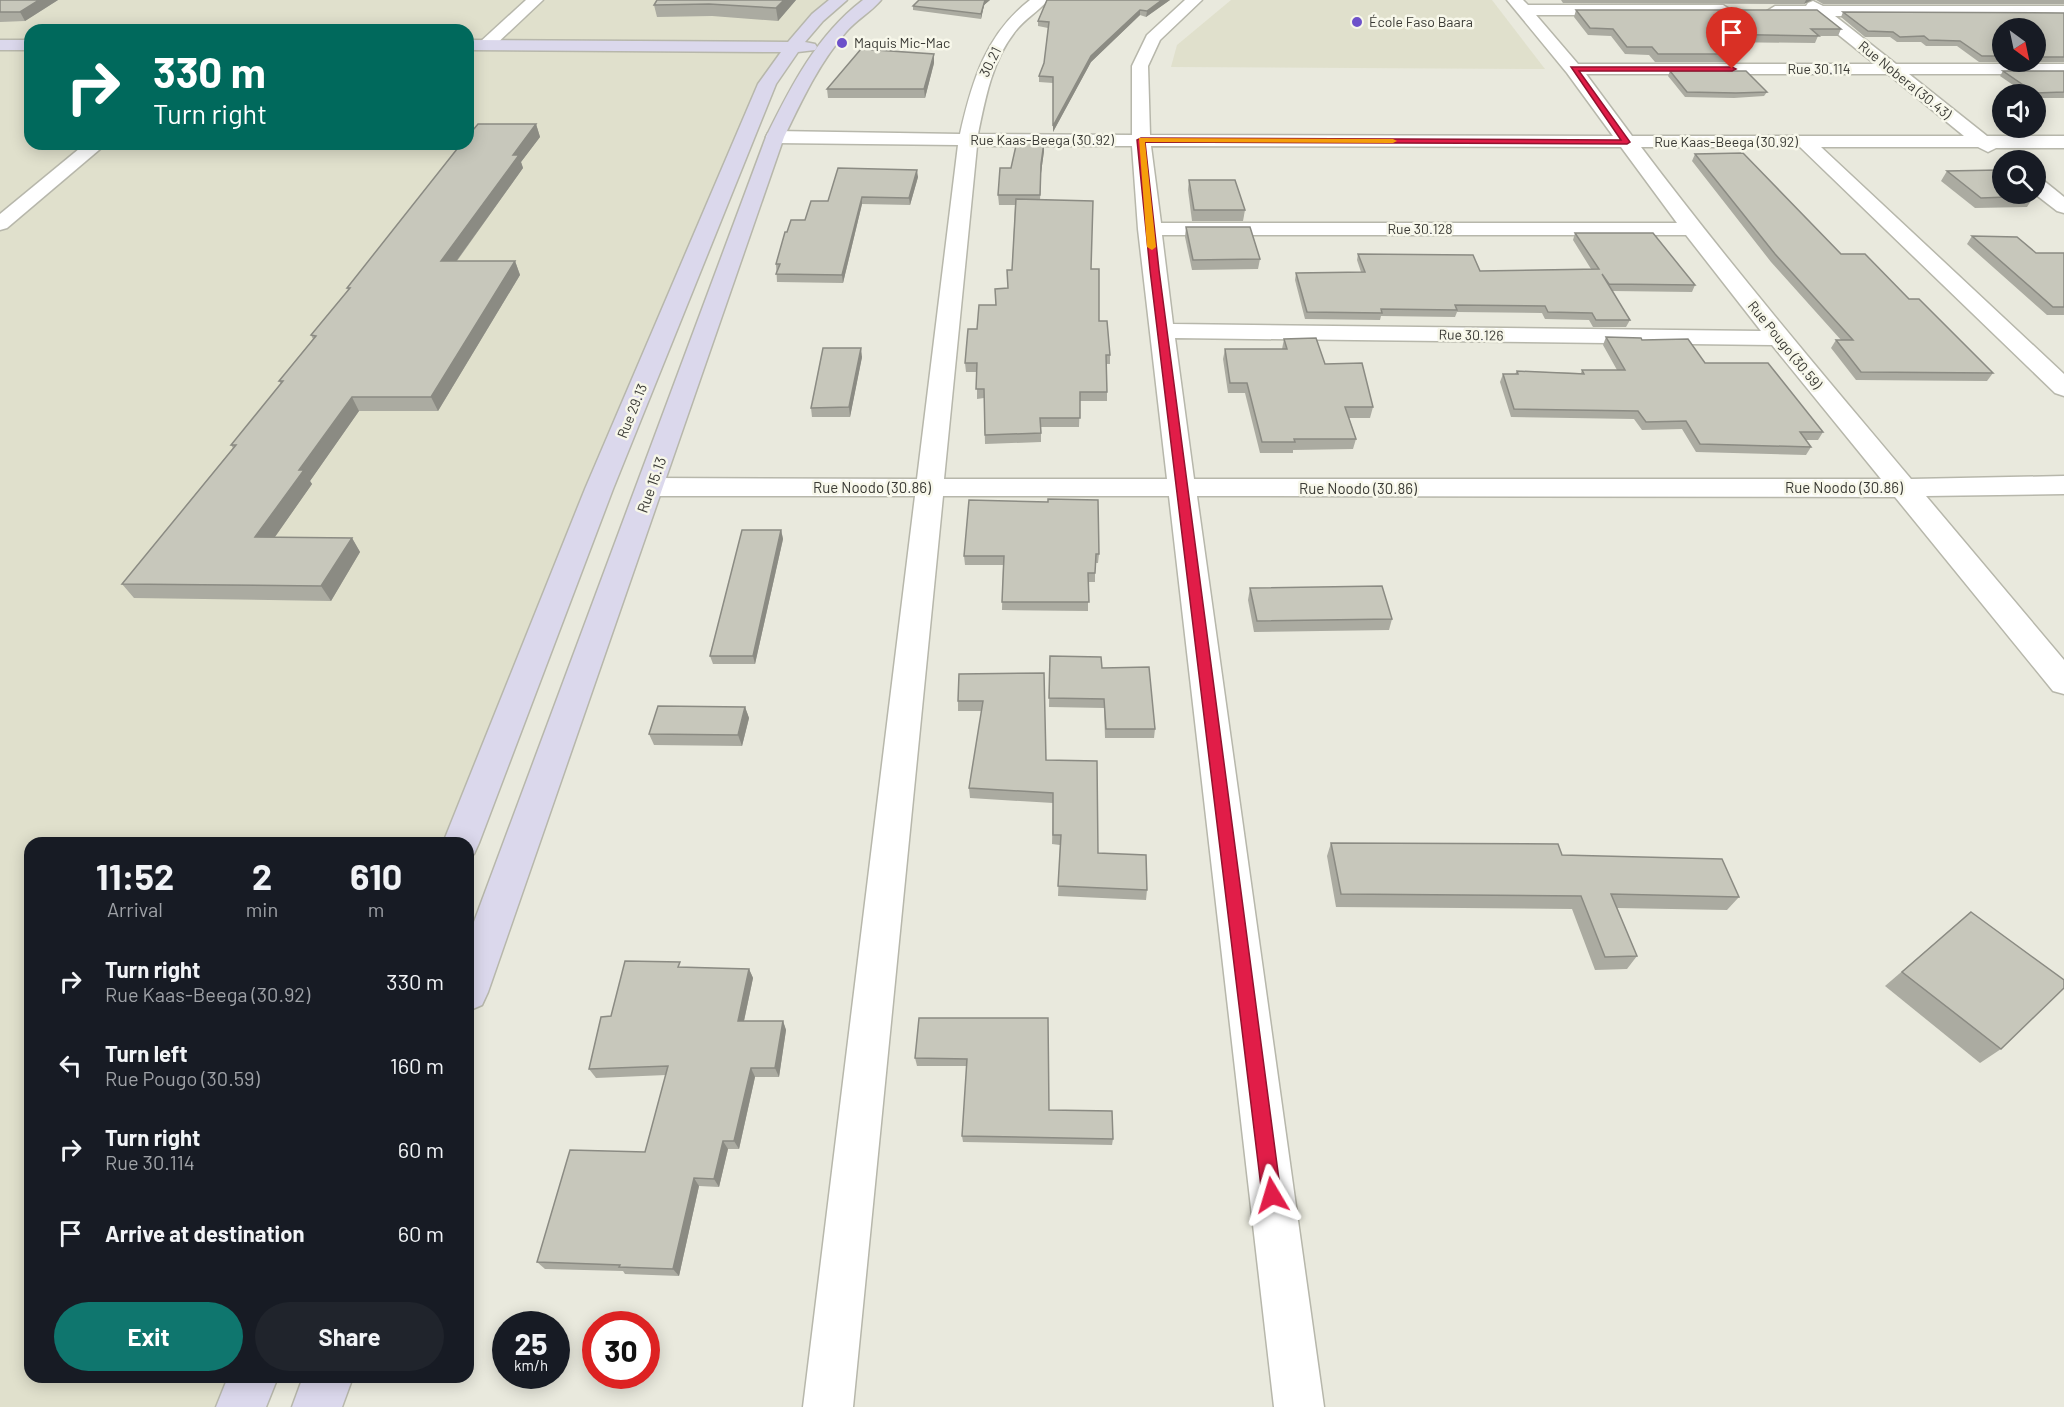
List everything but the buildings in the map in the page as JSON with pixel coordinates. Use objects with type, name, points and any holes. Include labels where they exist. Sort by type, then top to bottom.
[{"type":"main road","name":"Rue 29.13","points":[[463,837],[599,489],[767,84],[813,23],[839,0]]},
{"type":"main road","name":"Rue 15.13","points":[[474,975],[775,137],[799,88],[826,48],[873,0]]},
{"type":"main road","points":[[0,45],[24,45]]},
{"type":"main road","points":[[474,45],[826,48]]},
{"type":"main road","points":[[241,1407],[251,1383]]},
{"type":"main road","points":[[317,1407],[326,1383]]},
{"type":"street","points":[[486,45],[535,0]]},
{"type":"street","name":"30.21","points":[[828,1407],[968,140],[981,78],[1009,25],[1040,0]]},
{"type":"street","points":[[1194,0],[1153,38],[1140,66],[1141,140],[1149,229],[1299,1407]]},
{"type":"street","points":[[1519,5],[1736,10]]},
{"type":"street","name":"Rue Pougo (30.59)","points":[[1519,5],[1574,69],[1692,229],[1779,338],[2064,682]]},
{"type":"street","points":[[1760,10],[1812,5],[2064,11]]},
{"type":"street","name":"Rue Nobera (30.43)","points":[[1812,5],[1993,150]]},
{"type":"street","name":"Rue 30.114","points":[[1574,69],[2064,69]]},
{"type":"street","name":"Rue Kaas-Beega (30.92)","points":[[775,137],[968,140],[2064,142]]},
{"type":"street","points":[[1805,142],[2064,388]]},
{"type":"street","points":[[0,224],[90,150]]},
{"type":"street","points":[[2046,192],[2064,207]]},
{"type":"street","name":"Rue 30.128","points":[[1149,229],[1692,229]]},
{"type":"street","name":"Rue 30.126","points":[[1162,331],[1779,338]]},
{"type":"street","name":"Rue Noodo (30.86)","points":[[651,487],[1904,489],[2064,485]]},
{"type":"shaded area","points":[[0,0],[840,0],[793,47],[746,131],[465,837],[24,837],[24,1383],[249,1383],[239,1407],[0,1407]]},
{"type":"shaded area","name":"École Faso Baara","points":[[1231,0],[1492,0],[1545,69],[1171,67],[1177,45]]},
{"type":"slow traffic","points":[[1152,247],[1141,140],[1393,141]]},
{"type":"place","name":"École Faso Baara","points":[[1357,22]]},
{"type":"place","name":"Maquis Mic-Mac","points":[[842,43]]},
{"type":"route","points":[[1272,1195],[1154,270],[1141,140],[1627,142],[1574,69],[1732,69]]}]
